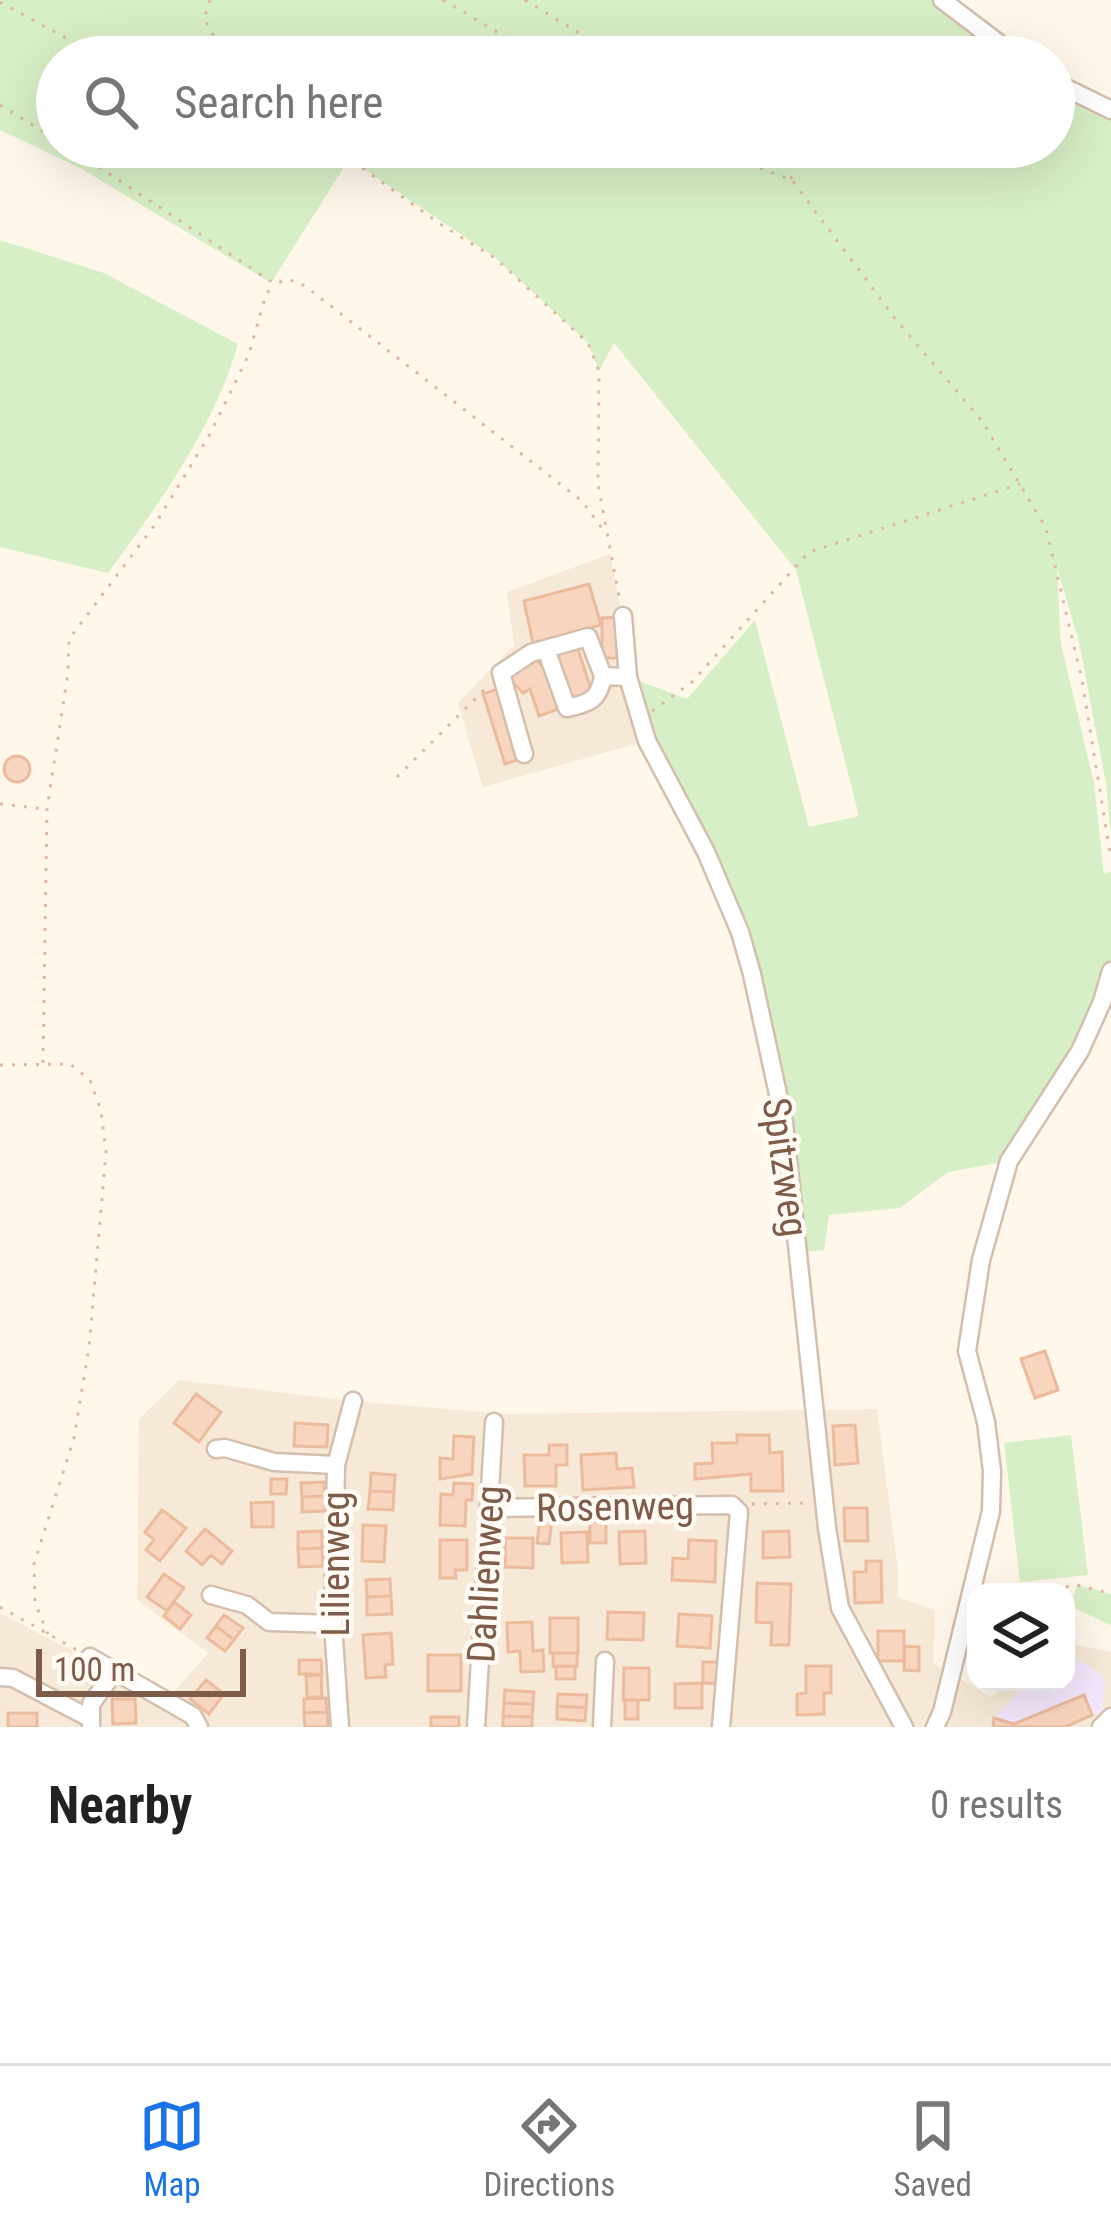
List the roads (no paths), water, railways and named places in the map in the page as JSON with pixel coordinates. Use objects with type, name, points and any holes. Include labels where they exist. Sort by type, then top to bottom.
[{"type":"street","points":[[942,0],[990,36]]},
{"type":"street","points":[[1075,92],[1111,110]]},
{"type":"street","name":"Spitzweg","points":[[623,616],[628,677],[647,741],[706,852],[752,974],[784,1122],[827,1528],[840,1608],[904,1727]]},
{"type":"street","points":[[524,754],[501,673],[531,653],[588,637],[603,676],[600,692],[591,703],[567,708],[547,652]]},
{"type":"street","points":[[603,676],[628,677]]},
{"type":"street","points":[[935,1727],[991,1511],[986,1422],[967,1351],[981,1260],[1009,1161],[1080,1051],[1111,971]]},
{"type":"street","name":"Lilienweg","points":[[340,1727],[333,1624],[336,1466],[353,1401]]},
{"type":"street","name":"Dahlienweg","points":[[476,1727],[494,1422]]},
{"type":"street","points":[[216,1449],[274,1462],[336,1466]]},
{"type":"street","name":"Rosenweg","points":[[488,1508],[732,1505],[739,1512],[721,1727]]},
{"type":"street","points":[[211,1594],[247,1605],[269,1622],[333,1624]]},
{"type":"street","points":[[90,1657],[193,1716],[199,1727]]},
{"type":"street","points":[[602,1727],[605,1661]]},
{"type":"street","points":[[0,1677],[13,1678],[91,1723],[92,1704],[115,1670]]}]
